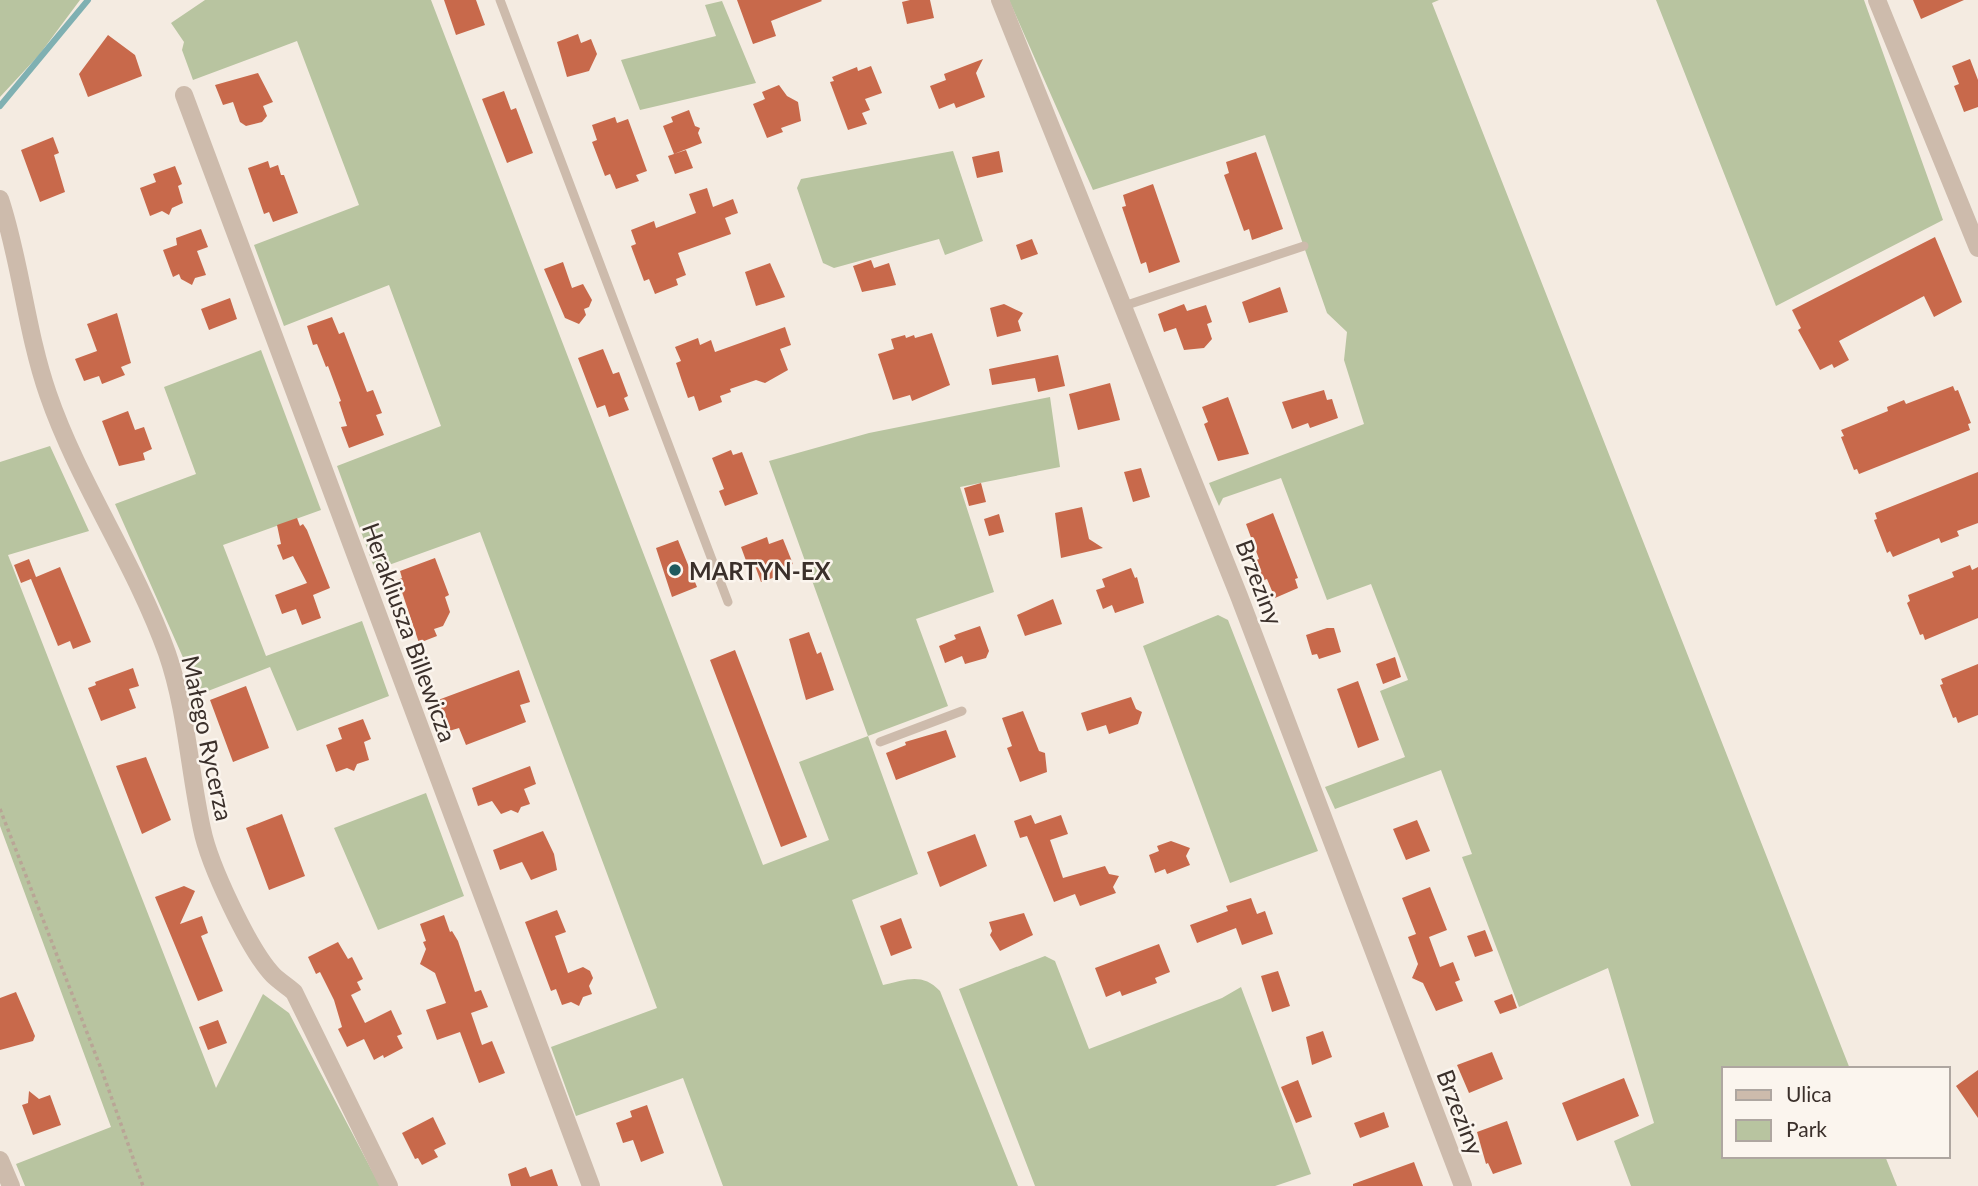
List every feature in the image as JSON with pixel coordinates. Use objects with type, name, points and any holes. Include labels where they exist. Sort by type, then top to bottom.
[{"type":"street","name":"Brzeziny","points":[[1000,0],[1239,596],[1463,1186]]},
{"type":"street","points":[[1877,0],[1977,244]]},
{"type":"street","name":"Herakliusza Billewicza","points":[[184,95],[591,1186]]},
{"type":"street","name":"Małego Rycerza","points":[[0,199],[47,392],[62,430],[127,561],[166,652],[189,738],[202,833],[215,867],[252,946],[273,975],[294,992],[390,1186]]},
{"type":"street","points":[[0,1160],[11,1186]]},
{"type":"lane","points":[[500,0],[729,602]]},
{"type":"lane","points":[[1124,306],[1304,246]]},
{"type":"lane","points":[[880,742],[962,711]]},
{"type":"path","points":[[0,809],[103,1071],[143,1186]]},
{"type":"green space","points":[[0,0],[80,0],[39,55],[0,97]]},
{"type":"green space","points":[[205,0],[431,0],[763,865],[829,840],[799,762],[868,736],[918,874],[852,900],[883,985],[920,979],[940,991],[1018,1186],[723,1186],[683,1078],[576,1116],[551,1047],[657,1008],[480,532],[375,570],[337,466],[441,426],[389,285],[284,326],[254,245],[359,205],[297,41],[193,80],[182,50],[184,42],[171,23]]},
{"type":"green space","points":[[1009,0],[1439,0],[1432,3],[1849,1067],[1722,1067],[1722,1158],[1886,1158],[1897,1186],[1631,1186],[1614,1141],[1654,1123],[1608,968],[1519,1007],[1462,857],[1472,854],[1441,770],[1335,809],[1325,787],[1405,757],[1380,691],[1408,680],[1371,584],[1327,600],[1281,478],[1223,498],[1219,506],[1209,483],[1364,424],[1344,360],[1347,332],[1327,313],[1265,135],[1093,190]]},
{"type":"green space","points":[[1656,0],[1864,0],[1943,220],[1776,306]]},
{"type":"green space","points":[[722,1],[756,83],[640,110],[621,60],[716,36],[705,5]]},
{"type":"green space","points":[[953,151],[983,241],[945,255],[939,239],[834,268],[823,263],[797,188],[801,179]]},
{"type":"green space","points":[[261,350],[321,510],[223,545],[266,656],[362,621],[389,696],[297,731],[270,667],[195,696],[185,662],[115,504],[196,474],[164,387]]},
{"type":"green space","points":[[1050,397],[1060,467],[960,487],[994,592],[916,619],[948,706],[868,736],[769,461],[869,433]]},
{"type":"green space","points":[[50,446],[89,531],[8,555],[216,1088],[263,994],[289,1013],[380,1186],[25,1186],[16,1164],[111,1127],[0,826],[0,462]]},
{"type":"green space","points":[[1218,615],[1228,620],[1318,851],[1230,883],[1143,646]]},
{"type":"green space","points":[[426,793],[464,896],[378,930],[334,828]]},
{"type":"green space","points":[[1045,956],[1055,961],[1089,1049],[1222,998],[1241,987],[1311,1174],[1275,1186],[1035,1186],[959,989]]},
{"type":"building","points":[[444,0],[476,0],[485,25],[456,35]]},
{"type":"building","points":[[737,0],[822,1],[771,21],[776,36],[753,44]]},
{"type":"building","points":[[930,0],[934,18],[907,24],[902,2]]},
{"type":"building","points":[[1913,0],[1964,0],[1921,19]]},
{"type":"building","points":[[578,34],[581,43],[591,39],[597,54],[589,71],[567,77],[557,42]]},
{"type":"building","points":[[108,35],[135,55],[142,76],[88,97],[79,74]]},
{"type":"building","points":[[983,59],[976,73],[985,97],[956,108],[954,103],[939,109],[930,86],[946,80],[944,74]]},
{"type":"building","points":[[1970,59],[1978,80],[1978,107],[1964,112],[1954,86],[1959,84],[1952,66]]},
{"type":"building","points":[[871,66],[882,93],[865,99],[870,110],[862,113],[867,124],[848,130],[830,82],[834,81],[832,77],[857,67],[858,71]]},
{"type":"building","points":[[258,73],[273,102],[263,106],[267,116],[262,122],[246,126],[240,122],[233,102],[223,105],[215,85]]},
{"type":"building","points":[[779,85],[787,96],[798,102],[801,121],[781,128],[783,132],[767,138],[753,104],[765,99],[762,92]]},
{"type":"building","points":[[504,91],[511,110],[516,108],[533,153],[507,163],[482,99]]},
{"type":"building","points":[[689,110],[695,126],[700,128],[698,133],[702,143],[674,154],[663,126],[673,122],[671,117]]},
{"type":"building","points":[[615,117],[617,123],[628,119],[647,171],[636,175],[639,181],[616,189],[610,174],[605,176],[592,142],[597,140],[592,125]]},
{"type":"building","points":[[53,137],[59,153],[54,155],[65,192],[40,202],[21,150]]},
{"type":"building","points":[[686,150],[693,168],[675,174],[668,156]]},
{"type":"building","points":[[999,151],[1003,172],[977,178],[972,157]]},
{"type":"building","points":[[1256,152],[1283,229],[1252,240],[1249,229],[1244,231],[1224,175],[1229,173],[1226,162]]},
{"type":"building","points":[[268,161],[270,168],[278,165],[281,175],[284,175],[298,213],[273,222],[269,212],[264,214],[248,168]]},
{"type":"building","points":[[175,166],[182,184],[178,186],[183,203],[172,208],[169,215],[162,211],[150,216],[140,188],[156,182],[153,174]]},
{"type":"building","points":[[1153,184],[1180,262],[1149,273],[1146,262],[1141,264],[1122,207],[1126,206],[1123,195]]},
{"type":"building","points":[[707,188],[713,207],[733,199],[738,213],[725,218],[731,234],[678,253],[686,275],[676,279],[678,285],[655,294],[649,279],[644,281],[631,246],[636,244],[631,230],[654,221],[656,228],[696,213],[689,194]]},
{"type":"building","points":[[201,229],[208,247],[197,251],[206,275],[195,278],[192,285],[181,279],[179,274],[173,277],[163,250],[177,245],[176,238]]},
{"type":"building","points":[[1935,237],[1962,302],[1934,317],[1924,296],[1839,341],[1849,360],[1834,368],[1832,364],[1820,370],[1798,330],[1801,328],[1792,310]]},
{"type":"building","points":[[1032,239],[1038,254],[1021,260],[1016,245]]},
{"type":"building","points":[[871,260],[874,268],[889,263],[896,285],[862,292],[853,266]]},
{"type":"building","points":[[563,262],[572,288],[583,284],[592,300],[589,307],[584,309],[586,315],[579,324],[565,318],[544,269]]},
{"type":"building","points":[[770,263],[785,297],[756,306],[745,272]]},
{"type":"building","points":[[1280,287],[1288,312],[1249,323],[1242,302]]},
{"type":"building","points":[[230,298],[237,319],[209,330],[201,309]]},
{"type":"building","points":[[1004,304],[1023,313],[1018,321],[1021,331],[997,337],[990,308]]},
{"type":"building","points":[[1184,304],[1187,311],[1206,305],[1212,322],[1207,324],[1212,339],[1204,348],[1184,350],[1176,328],[1164,332],[1158,314]]},
{"type":"building","points":[[117,313],[131,363],[121,367],[125,375],[102,384],[99,376],[84,381],[75,359],[97,351],[87,324]]},
{"type":"building","points":[[332,317],[339,334],[344,332],[367,392],[373,390],[382,413],[376,415],[384,435],[349,448],[341,427],[347,426],[339,402],[341,401],[328,366],[326,367],[317,344],[313,345],[307,326]]},
{"type":"building","points":[[785,327],[791,345],[780,349],[788,370],[765,383],[756,380],[730,389],[731,392],[720,396],[722,402],[699,411],[694,396],[688,398],[676,363],[681,361],[675,347],[698,338],[700,345],[711,340],[715,352]]},
{"type":"building","points":[[932,333],[950,385],[912,401],[910,395],[893,400],[878,354],[894,349],[891,339],[905,335],[906,338],[914,335],[915,338]]},
{"type":"building","points":[[603,349],[613,374],[619,372],[628,396],[624,398],[629,410],[609,417],[605,405],[597,408],[578,358]]},
{"type":"building","points":[[1058,355],[1065,386],[1038,392],[1035,378],[992,385],[989,369]]},
{"type":"building","points":[[1110,383],[1120,420],[1078,430],[1069,394]]},
{"type":"building","points":[[1953,386],[1955,391],[1958,390],[1971,423],[1968,424],[1970,430],[1859,474],[1857,469],[1854,470],[1841,437],[1844,436],[1841,430],[1888,411],[1887,407],[1904,400],[1906,404]]},
{"type":"building","points":[[1324,390],[1327,400],[1332,399],[1338,418],[1310,428],[1308,423],[1292,429],[1282,402]]},
{"type":"building","points":[[1228,397],[1249,454],[1218,461],[1204,424],[1208,422],[1202,407]]},
{"type":"building","points":[[128,411],[135,430],[144,427],[152,449],[143,453],[145,460],[119,466],[102,421]]},
{"type":"building","points":[[731,450],[733,455],[742,452],[758,494],[725,506],[719,491],[724,489],[712,458]]},
{"type":"building","points":[[1141,468],[1150,497],[1133,502],[1124,472]]},
{"type":"building","points":[[1978,472],[1978,523],[1957,531],[1959,536],[1941,543],[1939,538],[1893,557],[1890,551],[1887,553],[1874,520],[1877,519],[1875,513]]},
{"type":"building","points":[[981,483],[986,502],[969,506],[964,488]]},
{"type":"building","points":[[1082,507],[1089,539],[1103,548],[1061,558],[1055,513]]},
{"type":"building","points":[[1273,513],[1298,578],[1295,579],[1298,588],[1275,598],[1267,579],[1262,581],[1254,561],[1259,559],[1246,524]]},
{"type":"building","points":[[999,514],[1004,532],[989,536],[984,519]]},
{"type":"building","points":[[297,518],[300,526],[303,524],[307,530],[330,588],[313,595],[321,618],[302,625],[296,609],[282,614],[275,595],[307,583],[293,556],[283,560],[277,545],[281,544],[277,525]]},
{"type":"building","points":[[767,537],[769,544],[783,539],[793,564],[779,569],[781,575],[761,582],[754,563],[748,566],[741,547]]},
{"type":"building","points":[[678,540],[697,587],[672,597],[656,548]]},
{"type":"building","points":[[435,558],[449,595],[445,597],[450,612],[443,626],[434,629],[437,636],[419,643],[398,580],[402,578],[400,571]]},
{"type":"building","points":[[29,559],[36,577],[60,567],[91,642],[73,649],[70,641],[58,646],[31,579],[21,583],[14,565]]},
{"type":"building","points":[[1970,565],[1972,570],[1978,567],[1978,618],[1925,640],[1923,634],[1920,635],[1907,603],[1910,601],[1908,595],[1954,577],[1952,572]]},
{"type":"building","points":[[1131,568],[1135,578],[1137,577],[1144,603],[1115,613],[1112,605],[1103,609],[1096,590],[1105,587],[1102,579]]},
{"type":"building","points":[[1053,599],[1062,624],[1025,636],[1017,615]]},
{"type":"building","points":[[980,626],[989,651],[986,658],[965,664],[962,656],[945,663],[939,646],[956,639],[954,635]]},
{"type":"building","points":[[1334,628],[1341,652],[1319,659],[1317,654],[1312,655],[1306,635]]},
{"type":"building","points":[[809,632],[817,654],[821,652],[834,690],[806,700],[789,639]]},
{"type":"building","points":[[735,650],[807,837],[781,847],[710,660]]},
{"type":"building","points":[[1395,657],[1401,677],[1383,684],[1376,664]]},
{"type":"building","points":[[1978,664],[1978,715],[1958,723],[1956,717],[1953,718],[1940,685],[1943,684],[1941,679]]},
{"type":"building","points":[[133,668],[139,686],[129,689],[136,708],[101,721],[88,688],[96,685],[95,682]]},
{"type":"building","points":[[519,670],[530,702],[520,705],[526,722],[466,745],[459,728],[449,731],[438,700]]},
{"type":"building","points":[[1358,681],[1379,740],[1358,748],[1337,689]]},
{"type":"building","points":[[246,686],[269,748],[233,762],[210,700]]},
{"type":"building","points":[[1131,697],[1136,709],[1142,712],[1138,724],[1109,734],[1106,725],[1087,731],[1081,713]]},
{"type":"building","points":[[1023,711],[1039,751],[1045,753],[1047,772],[1020,782],[1007,748],[1012,746],[1002,718]]},
{"type":"building","points":[[363,719],[371,739],[364,742],[369,760],[357,764],[354,771],[347,768],[336,772],[326,745],[342,739],[338,728]]},
{"type":"building","points":[[946,730],[956,757],[896,780],[886,753],[906,745],[905,742]]},
{"type":"building","points":[[146,757],[171,820],[142,834],[116,766]]},
{"type":"building","points":[[530,766],[536,784],[524,789],[530,804],[521,807],[518,813],[511,810],[501,814],[492,801],[478,806],[472,788]]},
{"type":"building","points":[[282,814],[305,876],[269,890],[246,828]]},
{"type":"building","points":[[1031,815],[1035,824],[1061,815],[1068,834],[1050,840],[1063,878],[1105,866],[1109,874],[1119,876],[1113,887],[1116,893],[1080,906],[1075,894],[1054,902],[1027,836],[1020,838],[1014,821]]},
{"type":"building","points":[[1417,820],[1430,851],[1406,860],[1393,829]]},
{"type":"building","points":[[543,831],[554,854],[557,870],[531,880],[522,862],[500,870],[493,850]]},
{"type":"building","points":[[975,834],[987,866],[940,887],[927,852]]},
{"type":"building","points":[[1171,841],[1190,848],[1186,856],[1190,865],[1167,874],[1165,869],[1155,873],[1149,855],[1159,851],[1157,846]]},
{"type":"building","points":[[184,886],[195,891],[180,924],[202,916],[208,933],[201,936],[223,991],[198,1001],[155,897]]},
{"type":"building","points":[[1430,887],[1447,930],[1429,937],[1440,967],[1453,962],[1460,980],[1455,982],[1463,1001],[1436,1011],[1423,983],[1412,978],[1418,964],[1408,937],[1416,934],[1402,898]]},
{"type":"building","points":[[1251,898],[1257,914],[1265,911],[1273,934],[1242,945],[1236,928],[1197,943],[1190,925],[1228,911],[1226,906]]},
{"type":"building","points":[[557,910],[566,932],[555,936],[568,973],[583,967],[590,971],[593,978],[589,986],[592,994],[583,997],[579,1006],[571,1002],[562,1005],[556,989],[551,991],[525,922]]},
{"type":"building","points":[[1024,913],[1033,935],[1000,951],[990,935],[992,931],[989,922]]},
{"type":"building","points":[[444,915],[450,932],[452,931],[458,941],[475,992],[481,990],[488,1007],[471,1013],[482,1045],[492,1041],[505,1073],[479,1083],[460,1032],[437,1040],[426,1010],[446,1003],[435,973],[420,964],[426,949],[423,942],[426,941],[420,924]]},
{"type":"building","points":[[901,918],[912,948],[891,956],[880,926]]},
{"type":"building","points":[[1485,930],[1493,951],[1475,957],[1467,936]]},
{"type":"building","points":[[338,942],[348,959],[352,957],[363,979],[357,982],[361,990],[351,995],[365,1023],[391,1010],[402,1034],[397,1036],[403,1048],[384,1058],[383,1055],[374,1060],[364,1039],[347,1047],[338,1029],[342,1027],[334,1000],[320,972],[316,974],[308,957]]},
{"type":"building","points":[[1159,944],[1170,972],[1155,978],[1157,983],[1122,996],[1120,991],[1106,997],[1095,968]]},
{"type":"building","points":[[1278,971],[1290,1006],[1272,1012],[1261,976]]},
{"type":"building","points":[[16,992],[35,1036],[33,1041],[0,1050],[0,998]]},
{"type":"building","points":[[1512,994],[1517,1008],[1500,1014],[1494,1001]]},
{"type":"building","points":[[218,1020],[227,1043],[208,1050],[199,1027]]},
{"type":"building","points":[[1323,1031],[1332,1057],[1312,1065],[1306,1037]]},
{"type":"building","points":[[1492,1052],[1503,1079],[1469,1093],[1457,1065]]},
{"type":"building","points":[[1978,1070],[1978,1118],[1956,1086]]},
{"type":"building","points":[[1624,1078],[1639,1116],[1577,1141],[1562,1103]]},
{"type":"building","points":[[1298,1080],[1312,1117],[1296,1123],[1281,1087]]},
{"type":"building","points":[[29,1091],[39,1099],[50,1095],[61,1125],[33,1135],[22,1105],[28,1103]]},
{"type":"building","points":[[647,1105],[664,1153],[641,1162],[633,1140],[623,1143],[616,1123],[632,1117],[630,1111]]},
{"type":"building","points":[[1384,1112],[1389,1127],[1360,1138],[1354,1123]]},
{"type":"building","points":[[433,1117],[446,1144],[434,1150],[438,1157],[422,1165],[418,1158],[415,1159],[402,1133]]},
{"type":"building","points":[[1507,1121],[1522,1164],[1493,1174],[1488,1163],[1486,1164],[1477,1132]]},
{"type":"building","points":[[1414,1162],[1423,1186],[1353,1186],[1353,1184]]},
{"type":"building","points":[[526,1167],[530,1177],[552,1169],[558,1186],[511,1186],[508,1174]]},
{"type":"waterway","points":[[0,106],[88,0]]},
{"type":"place","name":"MARTYN-EX","points":[[675,570]]}]
